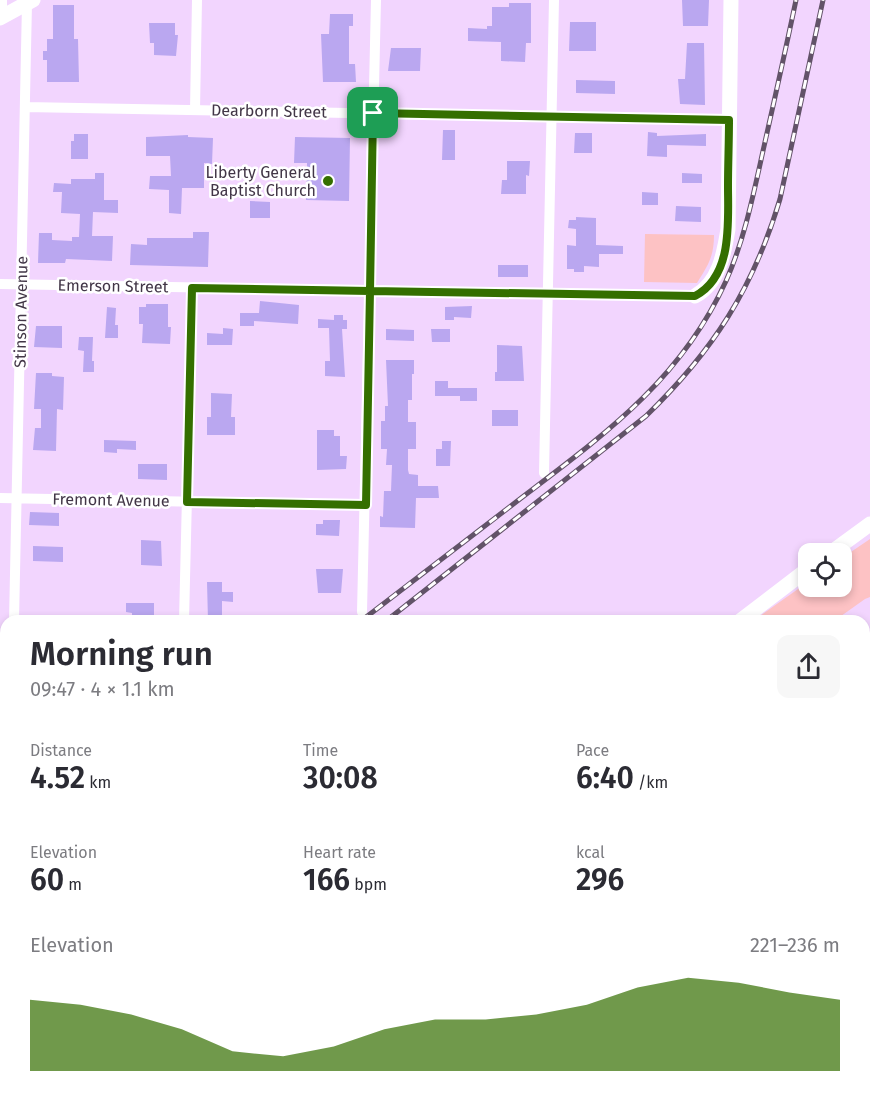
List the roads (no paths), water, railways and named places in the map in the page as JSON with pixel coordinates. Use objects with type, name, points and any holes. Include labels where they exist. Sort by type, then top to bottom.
[{"type":"street","points":[[1,17],[2,0]]},
{"type":"street","points":[[195,110],[197,0]]},
{"type":"street","points":[[362,612],[376,0]]},
{"type":"street","points":[[544,472],[554,0]]},
{"type":"street","points":[[695,296],[707,288],[715,276],[723,257],[728,229],[731,0]]},
{"type":"street","points":[[1,17],[30,2]]},
{"type":"street","name":"Stinson Avenue","points":[[14,615],[25,107],[30,2]]},
{"type":"street","name":"Dearborn Street","points":[[25,107],[729,120]]},
{"type":"street","name":"Emerson Street","points":[[0,284],[695,296]]},
{"type":"street","points":[[184,615],[192,288]]},
{"type":"street","name":"Fremont Avenue","points":[[0,498],[366,505]]},
{"type":"street","points":[[845,543],[870,524]]},
{"type":"street","points":[[748,615],[798,577]]},
{"type":"railway","points":[[369,615],[608,430],[636,405],[686,349],[707,317],[726,281],[742,237],[796,0]]},
{"type":"railway","points":[[394,615],[646,416],[670,392],[711,343],[728,317],[757,262],[780,199],[823,0]]},
{"type":"place","name":"Liberty General Baptist Church","points":[[328,181]]}]
